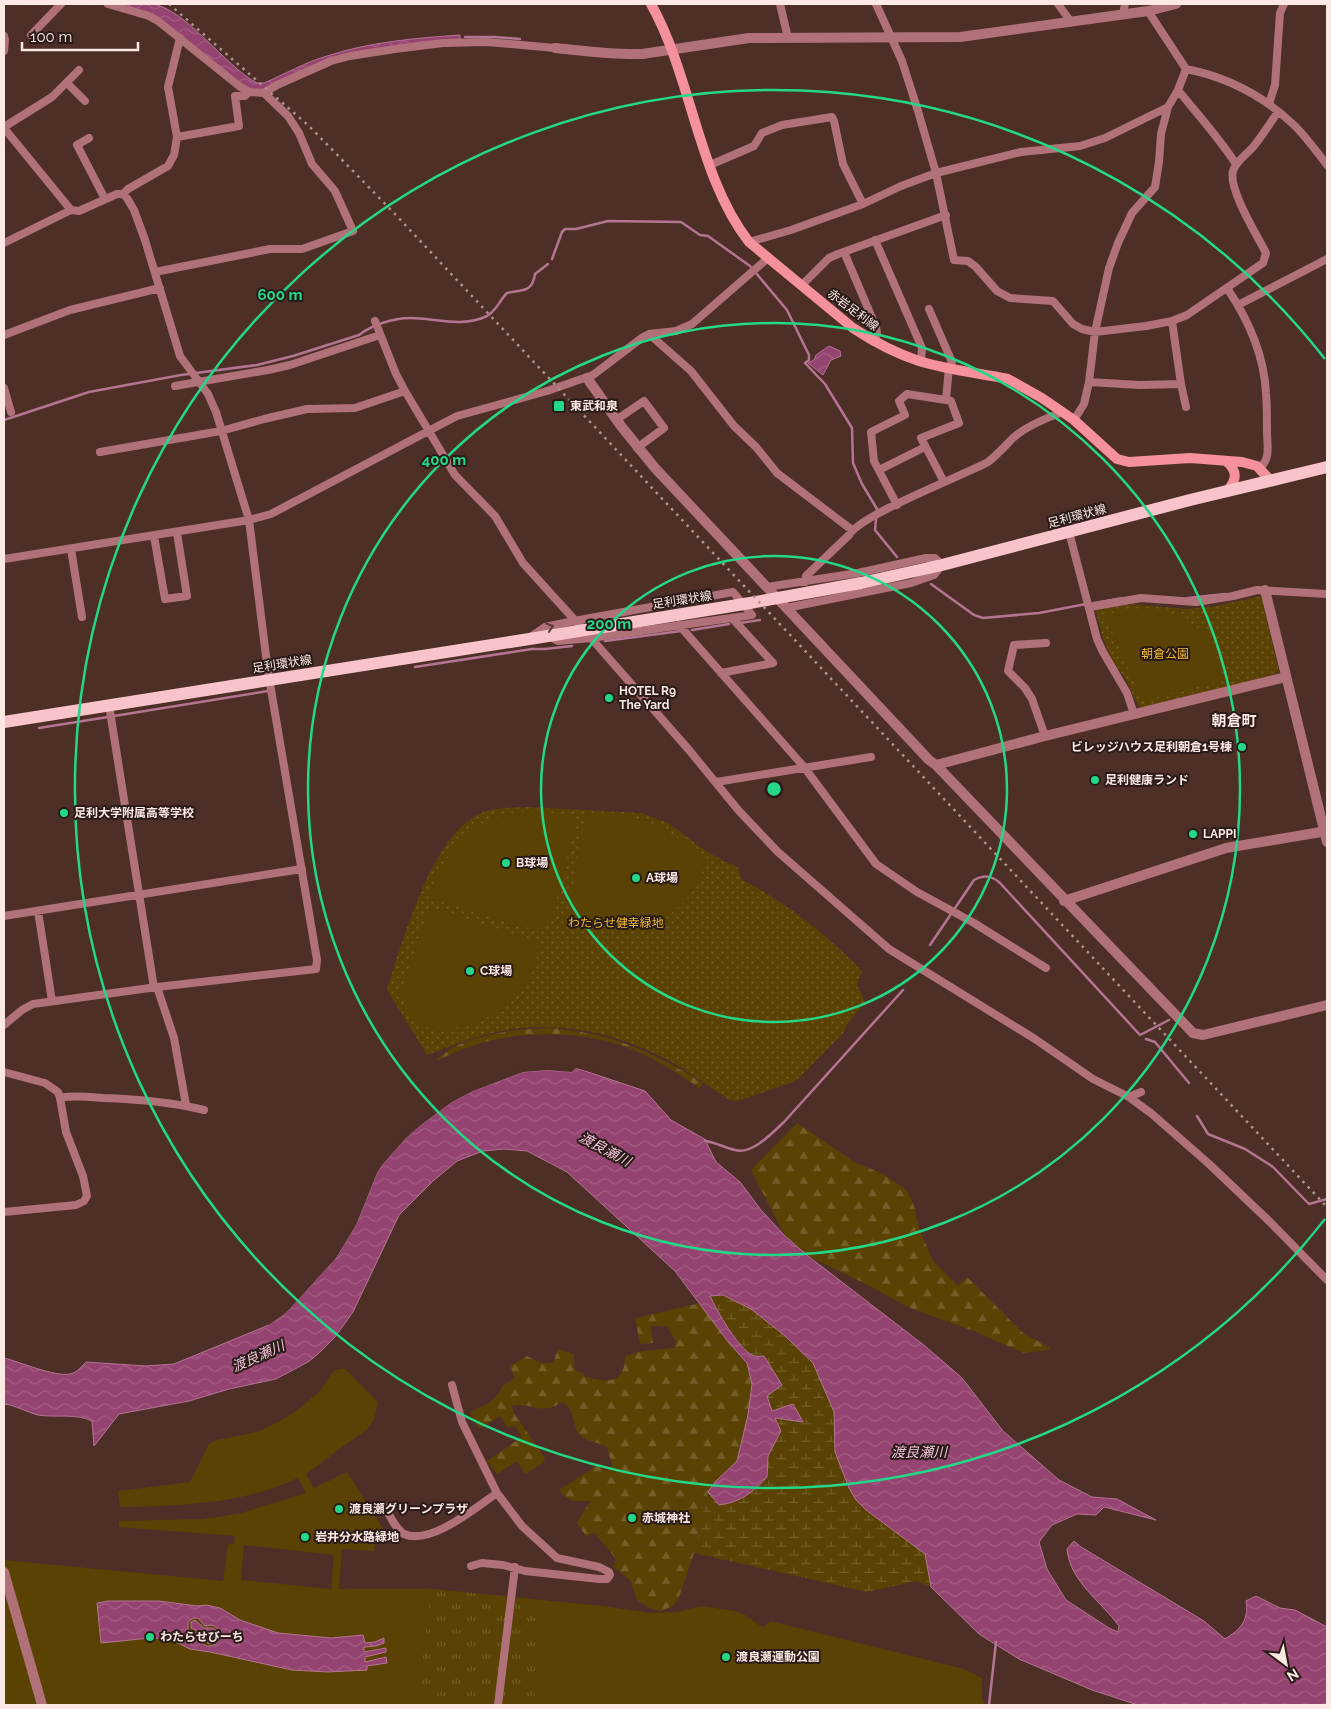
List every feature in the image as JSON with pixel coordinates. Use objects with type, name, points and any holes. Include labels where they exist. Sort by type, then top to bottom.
[{"type":"main road","name":"赤岩足利線","points":[[654,5],[672,48],[710,165],[738,227],[749,242],[853,328],[874,342],[921,361],[1008,379],[1063,412],[1111,454],[1122,461],[1190,458],[1251,464],[1260,468]]},
{"type":"main road","points":[[1226,461],[1234,469],[1236,477],[1233,485],[1227,491]]},
{"type":"main road","name":"足利環状線","points":[[4,722],[529,638],[587,634],[669,615],[836,588],[942,565],[1327,467]]},
{"type":"main road","points":[[1260,468],[1271,481]]},
{"type":"street","points":[[31,35],[61,4]]},
{"type":"street","points":[[108,4],[149,16],[158,21],[239,86],[249,92],[264,93],[277,85],[350,56],[463,42],[487,42],[613,54],[642,54],[741,38],[960,37],[1070,22],[1124,9],[1148,11],[1176,4]]},
{"type":"street","points":[[780,4],[788,38]]},
{"type":"street","points":[[876,4],[902,61],[936,173],[954,260],[968,262],[976,267],[996,291],[1010,298],[1052,301],[1073,324],[1082,330],[1095,332],[1172,321],[1188,315],[1263,263],[1266,253],[1242,208],[1233,181],[1233,172],[1236,164],[1254,146],[1278,112]]},
{"type":"street","points":[[1058,4],[1070,22]]},
{"type":"street","points":[[1269,104],[1275,85],[1279,21],[1284,4]]},
{"type":"street","points":[[1148,11],[1186,69],[1203,72],[1231,82],[1269,104],[1295,126],[1327,165]]},
{"type":"street","points":[[4,36],[4,51]]},
{"type":"street","points":[[123,194],[128,189],[168,166],[174,155],[177,136],[168,87],[180,38]]},
{"type":"street","points":[[1074,420],[1084,404],[1089,382],[1095,332],[1110,268],[1118,243],[1132,213],[1155,187],[1161,134],[1168,107],[1178,90],[1186,69]]},
{"type":"street","points":[[71,210],[4,128],[52,97],[79,70]]},
{"type":"street","points":[[67,82],[86,101]]},
{"type":"street","points":[[1178,90],[1223,144],[1236,164]]},
{"type":"street","points":[[177,136],[238,126],[235,96],[245,96],[249,92]]},
{"type":"street","points":[[155,272],[270,249],[302,249],[353,232],[335,192],[312,164],[299,132],[288,116],[264,93]]},
{"type":"street","points":[[749,242],[791,230],[863,204],[901,186],[936,173],[1021,152],[1080,146],[1105,138],[1168,107]]},
{"type":"street","points":[[710,165],[754,146],[762,133],[782,125],[832,117],[843,164],[863,204]]},
{"type":"street","points":[[89,138],[77,145],[105,199]]},
{"type":"street","points":[[4,243],[71,210],[79,211],[117,194],[123,194],[128,198],[134,210],[178,350],[189,370],[212,403],[249,520],[268,672],[271,679],[317,960],[316,969],[52,1001],[27,1007],[4,1025]]},
{"type":"street","points":[[802,285],[829,258],[946,215]]},
{"type":"street","points":[[875,240],[922,348],[921,361]]},
{"type":"street","points":[[844,252],[876,327],[877,333],[874,342]]},
{"type":"street","points":[[4,559],[154,536],[249,520],[272,514],[428,431],[470,412],[587,378],[643,337],[649,334],[676,331],[692,324],[768,258]]},
{"type":"street","points":[[1238,304],[1327,259]]},
{"type":"street","points":[[4,335],[70,310],[160,288]]},
{"type":"street","points":[[1228,288],[1238,304],[1255,341],[1264,374],[1267,459],[1260,468]]},
{"type":"street","points":[[929,309],[952,362],[949,367],[946,400]]},
{"type":"street","points":[[1172,321],[1186,407]]},
{"type":"street","points":[[375,322],[405,391],[455,475],[495,516],[523,563],[716,782],[739,811],[778,852],[889,949],[1035,1040],[1093,1080],[1129,1097],[1152,1114],[1208,1163],[1327,1280]]},
{"type":"street","points":[[175,386],[290,365],[380,334]]},
{"type":"street","points":[[649,334],[691,371],[734,426],[756,447],[776,473],[852,530]]},
{"type":"street","points":[[587,378],[616,420],[655,468],[929,760],[936,765],[1193,1033],[1203,1035],[1327,1005]]},
{"type":"street","points":[[1089,382],[1139,386],[1181,384]]},
{"type":"street","points":[[4,388],[11,412]]},
{"type":"street","points":[[100,452],[221,431],[307,409],[355,408],[405,391]]},
{"type":"street","points":[[896,505],[874,461],[871,432],[905,415],[899,401],[907,394],[951,401],[959,423],[921,438],[944,482]]},
{"type":"street","points":[[616,420],[644,401],[664,428],[638,448]]},
{"type":"street","points":[[805,582],[806,576],[852,530],[877,514],[988,462],[1015,436],[1063,412]]},
{"type":"street","points":[[878,470],[926,447]]},
{"type":"street","points":[[154,536],[165,599],[187,596],[177,532]]},
{"type":"street","points":[[1069,532],[1090,607],[1094,629],[1103,652],[1127,692],[1134,714]]},
{"type":"street","points":[[71,549],[82,617]]},
{"type":"street","points":[[767,587],[805,582],[926,558],[935,558],[942,565],[934,575],[922,580],[786,608]]},
{"type":"street","points":[[1090,607],[1142,598],[1196,602],[1265,590],[1327,594]]},
{"type":"street","points":[[1265,590],[1326,831],[1327,842]]},
{"type":"street","points":[[529,638],[545,627],[733,592],[752,615],[679,625],[587,634]]},
{"type":"street","points":[[721,673],[773,663],[732,618]]},
{"type":"street","points":[[679,625],[804,767],[876,864],[917,892],[974,923],[1046,968]]},
{"type":"street","points":[[1045,736],[1032,699],[1025,688],[1008,671],[1014,645],[1046,642]]},
{"type":"street","points":[[936,765],[1286,676]]},
{"type":"street","points":[[109,705],[156,987],[174,1038],[186,1105]]},
{"type":"street","points":[[716,782],[871,756]]},
{"type":"street","points":[[1064,900],[1226,848],[1326,831]]},
{"type":"street","points":[[4,916],[302,869]]},
{"type":"street","points":[[38,911],[52,1001]]},
{"type":"street","points":[[4,1072],[45,1083],[58,1092],[66,1132],[83,1176],[87,1196],[84,1201],[76,1205],[4,1212]]},
{"type":"street","points":[[1129,1097],[1141,1092]]},
{"type":"street","points":[[60,1098],[79,1096],[126,1099],[186,1105],[204,1110]]},
{"type":"street","points":[[452,1385],[462,1422],[497,1493],[522,1526],[557,1558],[599,1567],[609,1572],[610,1575],[607,1579],[599,1579],[514,1571],[482,1563],[471,1566]]},
{"type":"street","points":[[383,1505],[400,1531],[409,1535],[422,1536],[452,1523],[497,1493]]},
{"type":"street","points":[[498,1705],[514,1571]]},
{"type":"street","points":[[4,1572],[42,1705]]},
{"type":"green space","name":"朝倉公園","points":[[1261,596],[1279,671],[1276,674],[1140,709],[1125,678],[1112,660],[1103,638],[1096,612],[1097,610],[1132,604],[1186,609],[1211,607]]},
{"type":"green space","points":[[1142,608],[1170,613],[1201,630],[1208,636],[1215,647],[1222,681],[1159,696],[1149,702],[1141,698],[1106,618],[1108,614]]},
{"type":"green space","name":"わたらせ健幸緑地","points":[[526,807],[641,813],[668,823],[707,852],[738,868],[741,879],[790,909],[834,944],[862,971],[857,985],[865,1002],[846,1026],[845,1031],[796,1081],[738,1101],[729,1100],[668,1060],[647,1050],[625,1041],[580,1030],[534,1027],[511,1029],[472,1038],[427,1055],[387,990],[420,894],[445,846],[460,828],[483,812],[501,808]]},
{"type":"green space","name":"B球場","points":[[516,812],[572,816],[576,824],[553,915],[546,924],[535,930],[434,899],[431,892],[437,877],[462,840],[486,822]]},
{"type":"green space","name":"A球場","points":[[592,813],[622,815],[653,825],[668,832],[707,859],[691,893],[675,910],[661,920],[632,930],[600,929],[567,921],[583,827],[587,817]]},
{"type":"green space","name":"C球場","points":[[433,908],[539,942],[536,961],[531,975],[522,989],[499,1010],[470,1024],[454,1028],[434,1029],[417,1025],[400,996],[428,911]]},
{"type":"green space","points":[[548,1028],[591,1034],[629,1045],[665,1061],[703,1083],[699,1088],[664,1065],[626,1047],[571,1035],[531,1035],[492,1040],[465,1048],[436,1061],[446,1052],[473,1039],[504,1032]]},
{"type":"green space","points":[[797,1123],[854,1162],[883,1174],[907,1190],[914,1206],[919,1228],[933,1261],[958,1286],[967,1277],[1023,1333],[1052,1349],[1024,1353],[976,1332],[910,1308],[808,1256],[785,1236],[751,1170]]},
{"type":"green space","points":[[723,1295],[751,1309],[784,1335],[813,1363],[834,1412],[835,1452],[856,1500],[866,1510],[925,1554],[931,1587],[917,1581],[867,1592],[694,1553],[708,1492],[719,1505],[767,1477],[768,1456],[781,1431],[775,1418],[802,1422],[773,1411],[767,1396],[782,1385],[754,1356],[745,1350],[718,1315],[710,1296]]},
{"type":"green space","points":[[700,1303],[729,1343],[747,1363],[752,1384],[748,1415],[737,1461],[715,1482],[708,1492],[694,1553],[678,1600],[672,1606],[662,1611],[649,1608],[637,1600],[631,1581],[613,1566],[616,1559],[594,1532],[586,1536],[577,1523],[590,1501],[569,1499],[559,1490],[598,1465],[605,1471],[610,1469],[612,1465],[607,1447],[588,1440],[578,1433],[572,1412],[562,1402],[542,1409],[525,1405],[512,1406],[513,1412],[545,1458],[543,1463],[525,1474],[517,1461],[497,1474],[487,1461],[522,1437],[514,1425],[508,1428],[500,1416],[479,1429],[470,1412],[489,1403],[500,1392],[502,1386],[515,1378],[510,1366],[527,1356],[541,1363],[553,1363],[558,1349],[574,1354],[574,1370],[583,1373],[584,1376],[600,1380],[613,1380],[622,1372],[625,1356],[643,1351],[674,1348],[676,1342],[667,1326],[650,1326],[653,1343],[640,1344],[635,1318]]},
{"type":"green space","name":"岩井分水路緑地","points":[[345,1369],[378,1402],[374,1420],[367,1429],[306,1474],[314,1488],[347,1472],[389,1538],[376,1537],[374,1551],[342,1549],[339,1589],[433,1589],[416,1705],[4,1705],[4,1560],[223,1581],[228,1544],[234,1544],[235,1536],[119,1527],[119,1521],[202,1519],[238,1514],[306,1493],[298,1478],[277,1487],[233,1498],[165,1506],[120,1507],[118,1491],[190,1482],[209,1444],[216,1440],[257,1432],[278,1422],[296,1411],[319,1392],[333,1372]],"holes":[[[244,1545],[334,1555],[331,1589],[241,1580]]]},
{"type":"green space","points":[[406,1589],[433,1589],[561,1602],[642,1705],[416,1705],[429,1607]]},
{"type":"green space","name":"渡良瀬運動公園","points":[[540,1600],[650,1613],[678,1612],[701,1606],[735,1611],[745,1615],[762,1627],[770,1621],[964,1669],[982,1678],[984,1705],[534,1705]]},
{"type":"water","points":[[147,3],[165,8],[192,27],[232,64],[257,83],[264,83],[303,65],[359,47],[410,39],[460,35],[460,40],[356,54],[269,89],[249,90],[159,19],[113,4]]},
{"type":"water","points":[[829,346],[840,351],[841,356],[831,360],[823,375],[808,363]]},
{"type":"water","name":"渡良瀬川","points":[[576,1068],[645,1091],[671,1120],[706,1140],[716,1162],[740,1182],[761,1210],[785,1236],[808,1256],[925,1346],[962,1378],[1003,1431],[1059,1480],[1092,1497],[1117,1499],[1156,1520],[1104,1507],[1096,1515],[1077,1514],[1052,1525],[1039,1542],[1047,1569],[1066,1600],[1118,1632],[1119,1626],[1080,1581],[1069,1561],[1067,1549],[1074,1541],[1204,1621],[1225,1639],[1243,1623],[1247,1608],[1246,1601],[1256,1596],[1280,1608],[1295,1610],[1327,1627],[1327,1705],[1138,1705],[1092,1690],[1019,1659],[979,1634],[931,1587],[925,1554],[866,1510],[856,1500],[849,1488],[835,1452],[834,1412],[813,1363],[784,1335],[751,1309],[723,1295],[710,1296],[728,1328],[746,1351],[754,1356],[764,1356],[782,1385],[767,1396],[772,1411],[793,1404],[803,1422],[775,1418],[781,1431],[768,1456],[767,1477],[746,1496],[733,1502],[719,1505],[708,1492],[715,1482],[737,1461],[748,1415],[752,1384],[747,1363],[729,1343],[675,1271],[567,1172],[527,1151],[504,1149],[483,1151],[457,1161],[433,1181],[399,1215],[353,1312],[335,1337],[308,1362],[276,1379],[229,1389],[189,1401],[119,1414],[94,1446],[92,1421],[73,1416],[38,1415],[4,1404],[4,1358],[64,1374],[75,1372],[86,1362],[146,1366],[174,1364],[269,1325],[287,1312],[336,1258],[356,1225],[382,1165],[406,1138],[421,1125],[452,1102],[473,1091],[523,1072],[547,1070],[572,1072]]},
{"type":"water","name":"わたらせびーち","points":[[108,1601],[159,1601],[197,1606],[206,1605],[220,1608],[240,1620],[278,1633],[331,1638],[363,1635],[365,1643],[375,1642],[384,1638],[384,1643],[364,1647],[364,1652],[386,1648],[386,1652],[365,1657],[365,1662],[386,1657],[387,1663],[367,1666],[367,1670],[328,1672],[292,1670],[190,1649],[170,1639],[150,1638],[101,1643],[97,1603]],"holes":[[[193,1618],[198,1618],[205,1626],[212,1625],[217,1628],[221,1636],[216,1644],[211,1646],[205,1645],[199,1635],[188,1629],[188,1622]]]},
{"type":"water","points":[[195,1620],[204,1628],[216,1630],[218,1638],[215,1643],[205,1642],[200,1632],[191,1628],[191,1622]]},
{"type":"pier","points":[[576,1065],[624,1081],[576,1068],[572,1072],[547,1070],[523,1072],[473,1091],[452,1102],[421,1125],[406,1138],[382,1165],[356,1225],[336,1258],[287,1312],[269,1325],[268,1322],[285,1310],[335,1256],[354,1224],[380,1164],[404,1136],[419,1123],[451,1100],[472,1089],[522,1070],[571,1069]]},
{"type":"waterway","points":[[465,37],[520,39]]},
{"type":"waterway","points":[[552,259],[562,232],[565,229],[576,229],[608,221],[681,222],[700,235],[708,236],[750,266],[787,310],[809,355],[809,360],[805,363],[825,384],[852,428],[853,463],[862,484],[877,509],[875,530],[897,557]]},
{"type":"waterway","points":[[4,420],[89,392],[181,375],[257,365],[293,356],[359,335],[376,325],[397,319],[419,318],[448,322],[478,320],[490,314],[507,293],[529,288],[535,274],[548,264]]},
{"type":"waterway","points":[[931,584],[974,615],[983,618],[1039,613],[1086,604]]},
{"type":"waterway","points":[[1188,598],[1225,594]]},
{"type":"waterway","points":[[1094,603],[1123,598]]},
{"type":"waterway","points":[[740,623],[760,620]]},
{"type":"waterway","points":[[692,630],[729,624]]},
{"type":"waterway","points":[[605,641],[681,631]]},
{"type":"waterway","points":[[415,667],[532,649],[572,646]]},
{"type":"waterway","points":[[114,716],[268,691]]},
{"type":"waterway","points":[[39,728],[108,717]]},
{"type":"waterway","points":[[930,945],[974,880],[981,877],[994,878],[1140,1035],[1169,1020]]},
{"type":"waterway","points":[[705,1141],[741,1151],[755,1146],[768,1137],[784,1122],[903,990]]},
{"type":"waterway","points":[[1146,1039],[1155,1042],[1189,1083]]},
{"type":"waterway","points":[[1197,1116],[1208,1134],[1245,1149],[1273,1167],[1309,1204],[1327,1199]]},
{"type":"waterway","points":[[989,1705],[996,1642]]},
{"type":"railway","points":[[169,4],[309,126],[394,213],[1327,1207]]},
{"type":"place","name":"東武和泉","points":[[559,406]]},
{"type":"place","name":"HOTEL R9 The Yard","points":[[609,698]]},
{"type":"place","name":"ビレッジハウス足利朝倉1号棟","points":[[1242,747]]},
{"type":"place","name":"足利健康ランド","points":[[1095,780]]},
{"type":"place","name":"足利大学附属高等学校","points":[[64,813]]},
{"type":"place","name":"LAPPI","points":[[1193,834]]},
{"type":"place","name":"B球場","points":[[506,863]]},
{"type":"place","name":"A球場","points":[[636,878]]},
{"type":"place","name":"C球場","points":[[470,971]]},
{"type":"place","name":"渡良瀬グリーンプラザ","points":[[339,1509]]},
{"type":"place","name":"赤城神社","points":[[632,1518]]},
{"type":"place","name":"岩井分水路緑地","points":[[305,1537]]},
{"type":"place","name":"わたらせびーち","points":[[150,1637]]},
{"type":"place","name":"渡良瀬運動公園","points":[[726,1657]]},
{"type":"district","name":"朝倉町","points":[[1234,721]]}]
